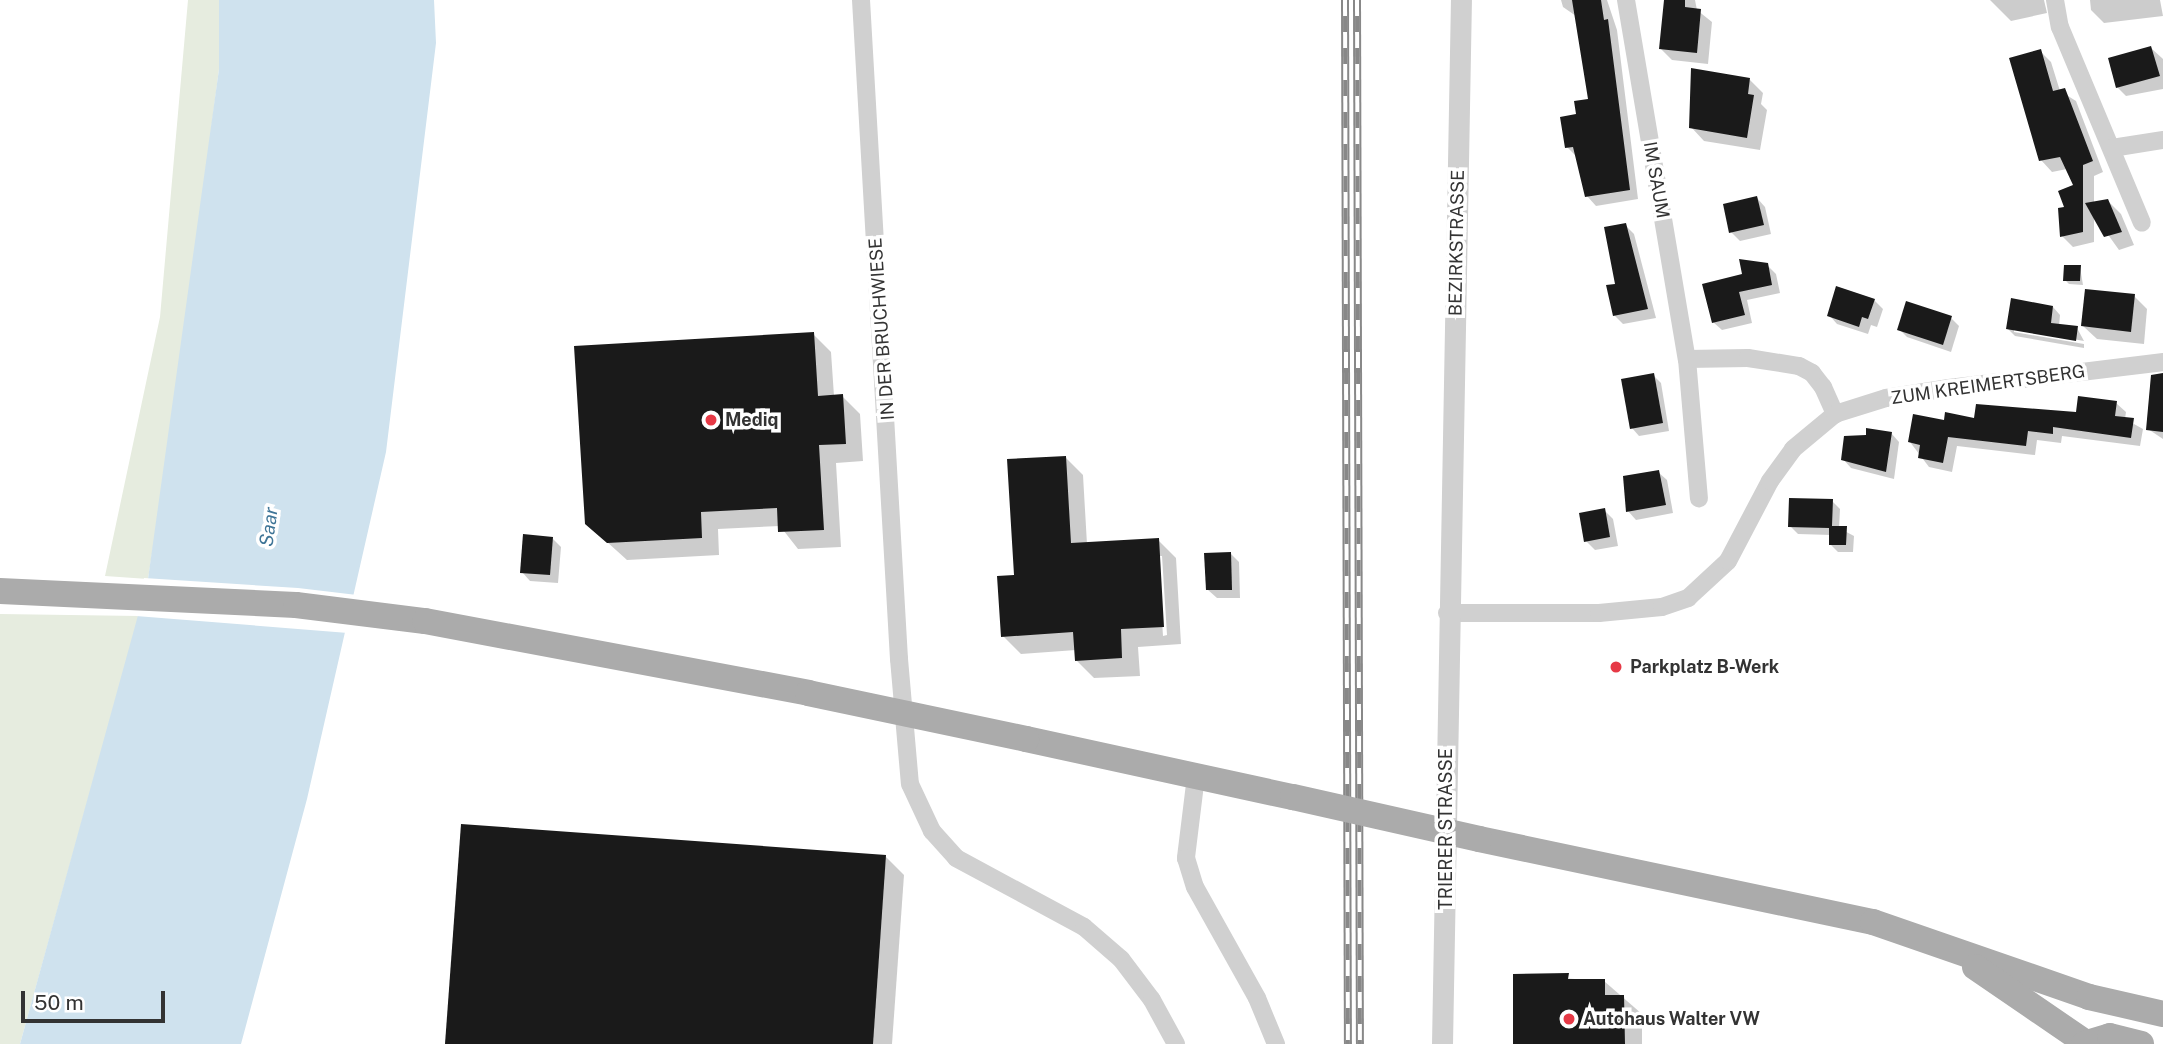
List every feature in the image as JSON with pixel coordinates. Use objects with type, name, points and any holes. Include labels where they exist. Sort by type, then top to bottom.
[{"type":"main road","points":[[0,591],[296,605],[570,646],[1026,739],[1902,930],[2089,997],[2163,1014]]},
{"type":"main road","points":[[1902,930],[1969,963],[2085,1044],[2110,1036],[2141,1044]]},
{"type":"main road","points":[[2017,996],[2059,1044]]},
{"type":"street","name":"IN DER BRUCHWIESE","points":[[861,0],[899,659],[910,784],[932,831],[956,858],[1084,928],[1121,959],[1152,1000],[1176,1044]]},
{"type":"street","name":"BEZIRKSTRASSE","points":[[1447,613],[1461,0]]},
{"type":"street","name":"IM SAUM","points":[[1626,0],[1687,359],[1699,498]]},
{"type":"street","points":[[2056,0],[2060,27],[2142,223]]},
{"type":"street","points":[[2112,148],[2163,139]]},
{"type":"street","points":[[1687,359],[1758,359],[1799,366],[1812,373],[1824,387],[1835,414]]},
{"type":"street","name":"ZUM KREIMERTSBERG","points":[[1447,613],[1599,613],[1662,607],[1688,598],[1728,561],[1770,481],[1793,449],[1835,414],[1886,398],[1949,388],[2163,362]]},
{"type":"street","name":"TRIERER STRASSE","points":[[1442,1044],[1447,613]]},
{"type":"street","points":[[1196,776],[1186,858],[1195,887],[1257,998],[1276,1044]]},
{"type":"shaded area","points":[[188,0],[219,0],[219,69],[175,408],[148,579],[105,576],[160,317]]},
{"type":"shaded area","points":[[0,614],[139,616],[20,1044],[0,1044]]},
{"type":"water","name":"Saar","points":[[219,0],[434,0],[436,43],[386,452],[307,799],[241,1044],[20,1044],[148,579],[219,69]]},
{"type":"pier","points":[[144,578],[298,588],[357,595],[348,633],[136,616]]},
{"type":"building","points":[[1572,0],[1601,0],[1604,20],[1608,19],[1630,190],[1585,197],[1573,147],[1565,148],[1560,117],[1576,114],[1574,101],[1588,99]]},
{"type":"building","points":[[1664,0],[1685,0],[1685,7],[1701,9],[1697,53],[1659,49]]},
{"type":"building","points":[[2151,46],[2160,76],[2116,88],[2108,58]]},
{"type":"building","points":[[2041,49],[2053,91],[2065,88],[2093,161],[2083,165],[2083,232],[2060,237],[2058,208],[2064,207],[2058,191],[2073,185],[2060,157],[2039,161],[2009,58]]},
{"type":"building","points":[[1691,68],[1750,78],[1748,94],[1754,95],[1747,138],[1689,128]]},
{"type":"building","points":[[1757,196],[1764,225],[1729,233],[1723,204]]},
{"type":"building","points":[[2108,199],[2122,232],[2104,237],[2085,203]]},
{"type":"building","points":[[1626,223],[1648,309],[1613,316],[1606,285],[1615,284],[1604,227]]},
{"type":"building","points":[[1739,259],[1768,263],[1772,285],[1739,292],[1745,315],[1712,323],[1702,284],[1742,274]]},
{"type":"building","points":[[2064,265],[2081,265],[2080,281],[2063,281]]},
{"type":"building","points":[[1836,286],[1875,299],[1868,319],[1862,317],[1859,327],[1827,316]]},
{"type":"building","points":[[2085,289],[2135,294],[2131,332],[2081,326]]},
{"type":"building","points":[[2011,298],[2053,306],[2051,323],[2078,326],[2076,341],[2006,329]]},
{"type":"building","points":[[1906,301],[1952,316],[1943,345],[1897,330]]},
{"type":"building","name":"Mediq","points":[[814,332],[818,396],[843,394],[846,444],[819,445],[824,530],[778,532],[777,508],[701,512],[702,538],[607,543],[585,524],[574,346]]},
{"type":"building","points":[[1654,373],[1663,423],[1630,429],[1621,379]]},
{"type":"building","points":[[2163,373],[2163,432],[2146,430],[2151,375]]},
{"type":"building","points":[[2078,396],[2117,401],[2115,416],[2134,418],[2131,438],[2053,427],[2053,434],[2028,431],[2026,446],[1948,437],[1943,463],[1918,458],[1920,445],[1908,442],[1913,414],[1944,420],[1945,412],[1974,418],[1976,404],[2076,412]]},
{"type":"building","points":[[1866,428],[1892,432],[1886,472],[1841,460],[1844,436],[1866,435]]},
{"type":"building","points":[[1066,456],[1071,543],[1159,538],[1164,627],[1121,629],[1122,658],[1075,661],[1073,632],[1001,637],[997,576],[1014,575],[1007,459]]},
{"type":"building","points":[[1659,470],[1666,505],[1626,512],[1623,476]]},
{"type":"building","points":[[1789,498],[1833,499],[1832,526],[1847,526],[1846,545],[1829,545],[1829,528],[1788,527]]},
{"type":"building","points":[[1605,508],[1610,537],[1584,542],[1579,513]]},
{"type":"building","points":[[523,534],[553,537],[550,575],[520,573]]},
{"type":"building","points":[[1231,552],[1232,590],[1206,590],[1204,553]]},
{"type":"building","points":[[461,824],[886,855],[873,1044],[445,1044]]},
{"type":"building","name":"Autohaus Walter VW","points":[[1569,973],[1568,979],[1605,979],[1605,995],[1624,995],[1625,1044],[1513,1044],[1513,974]]},
{"type":"railway","points":[[1345,0],[1348,1044]]},
{"type":"railway","points":[[1357,0],[1360,1044]]},
{"type":"place","name":"Mediq","points":[[711,420]]},
{"type":"place","name":"Parkplatz B-Werk","points":[[1616,667]]},
{"type":"place","name":"Autohaus Walter VW","points":[[1569,1019]]}]
